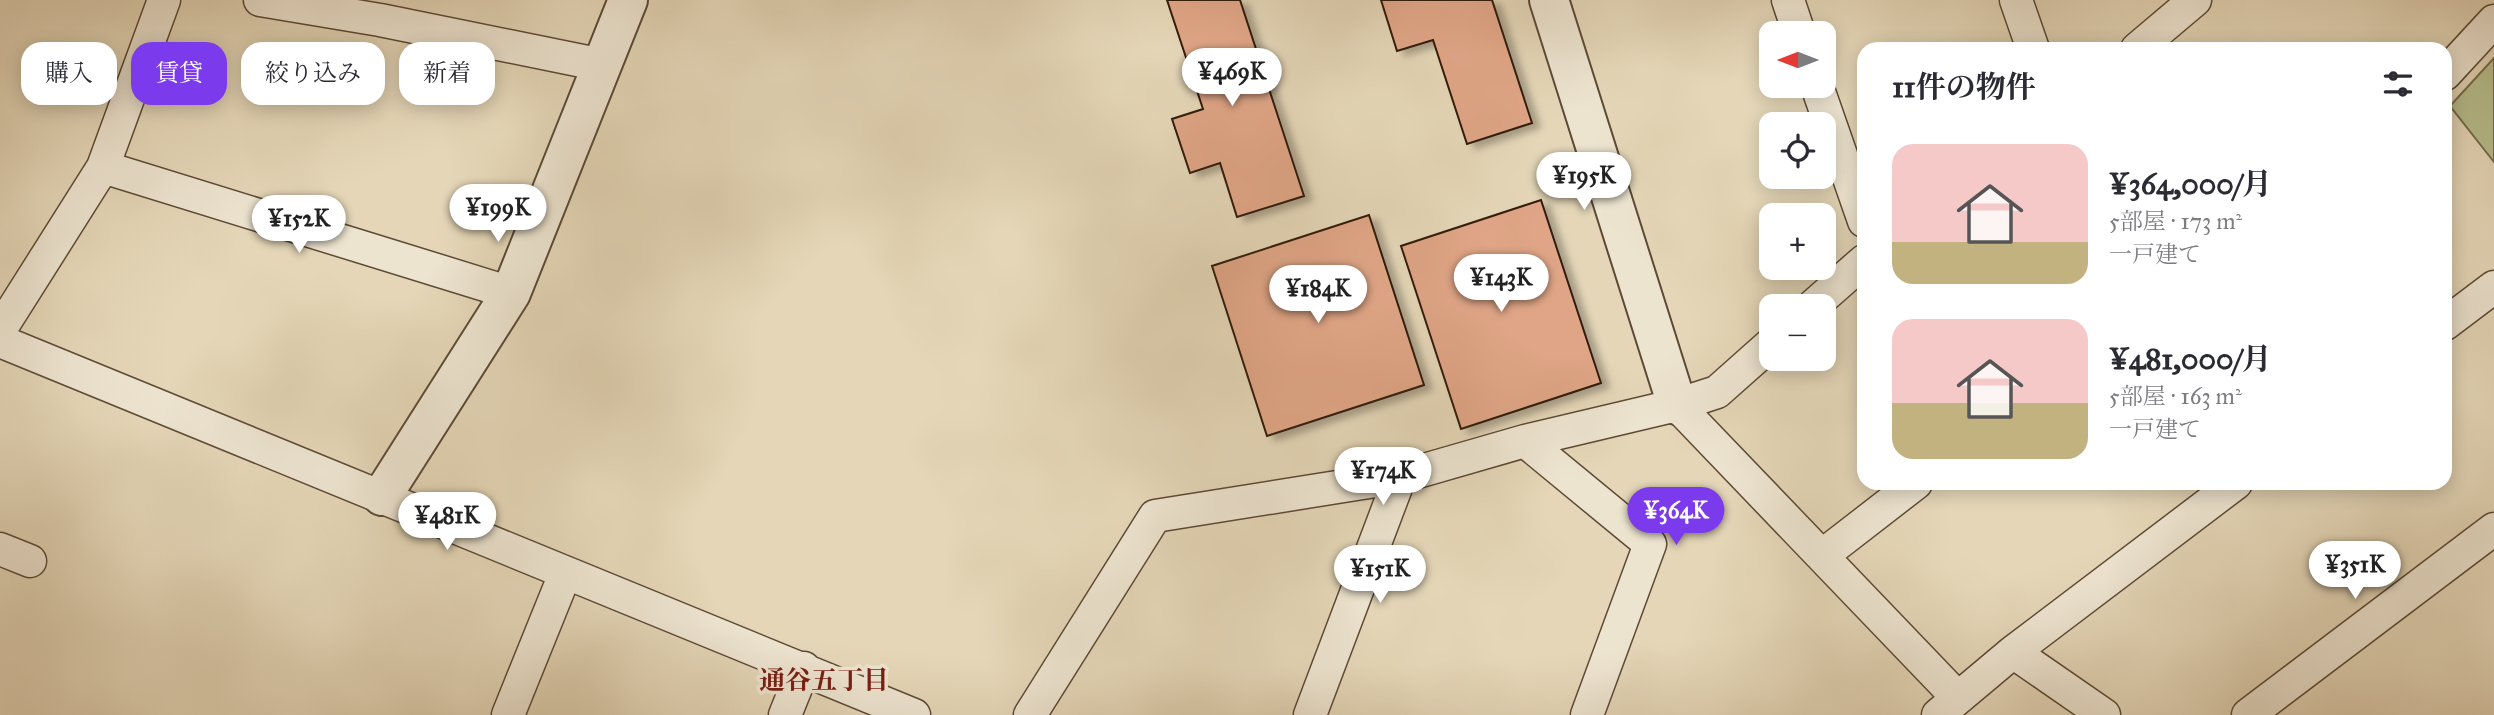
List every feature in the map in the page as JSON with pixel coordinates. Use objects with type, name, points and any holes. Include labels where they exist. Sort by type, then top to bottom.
[{"type":"street","points":[[0,330],[103,167],[164,0]]},
{"type":"street","points":[[260,0],[381,10],[602,65]]},
{"type":"street","points":[[382,496],[511,293],[628,0]]},
{"type":"street","points":[[1549,0],[1677,405],[1823,555],[1948,707],[2013,652],[2227,490]]},
{"type":"street","points":[[1787,0],[1795,21]]},
{"type":"street","points":[[2016,0],[2031,42]]},
{"type":"street","points":[[2145,42],[2195,0]]},
{"type":"street","points":[[2452,66],[2494,21]]},
{"type":"street","points":[[1821,98],[1857,201]]},
{"type":"street","points":[[103,167],[511,293]]},
{"type":"street","points":[[1827,294],[1857,267]]},
{"type":"street","points":[[2452,319],[2494,287]]},
{"type":"street","points":[[0,341],[914,715]]},
{"type":"street","points":[[1030,715],[1155,516],[1400,477],[1525,441],[1677,405],[1717,392],[1759,355]]},
{"type":"street","points":[[1525,441],[1650,544],[1587,715]]},
{"type":"street","points":[[1310,715],[1400,477]]},
{"type":"street","points":[[1823,555],[1907,490]]},
{"type":"street","points":[[2248,715],[2494,529]]},
{"type":"street","points":[[0,549],[30,562]]},
{"type":"street","points":[[508,715],[565,574]]},
{"type":"street","points":[[2013,652],[2104,715]]},
{"type":"street","points":[[785,715],[804,668]]},
{"type":"green space","points":[[2494,58],[2494,162],[2452,109],[2452,104]]},
{"type":"building","points":[[1167,0],[1240,0],[1304,196],[1237,217],[1220,163],[1190,173],[1172,119],[1203,109]]},
{"type":"building","points":[[1381,0],[1492,0],[1532,123],[1467,144],[1433,40],[1397,51]]},
{"type":"building","points":[[1541,200],[1601,383],[1461,429],[1401,246]]},
{"type":"building","points":[[1369,215],[1424,385],[1267,436],[1212,266]]},
{"type":"district","name":"通谷五丁目","points":[[824,680]]}]
